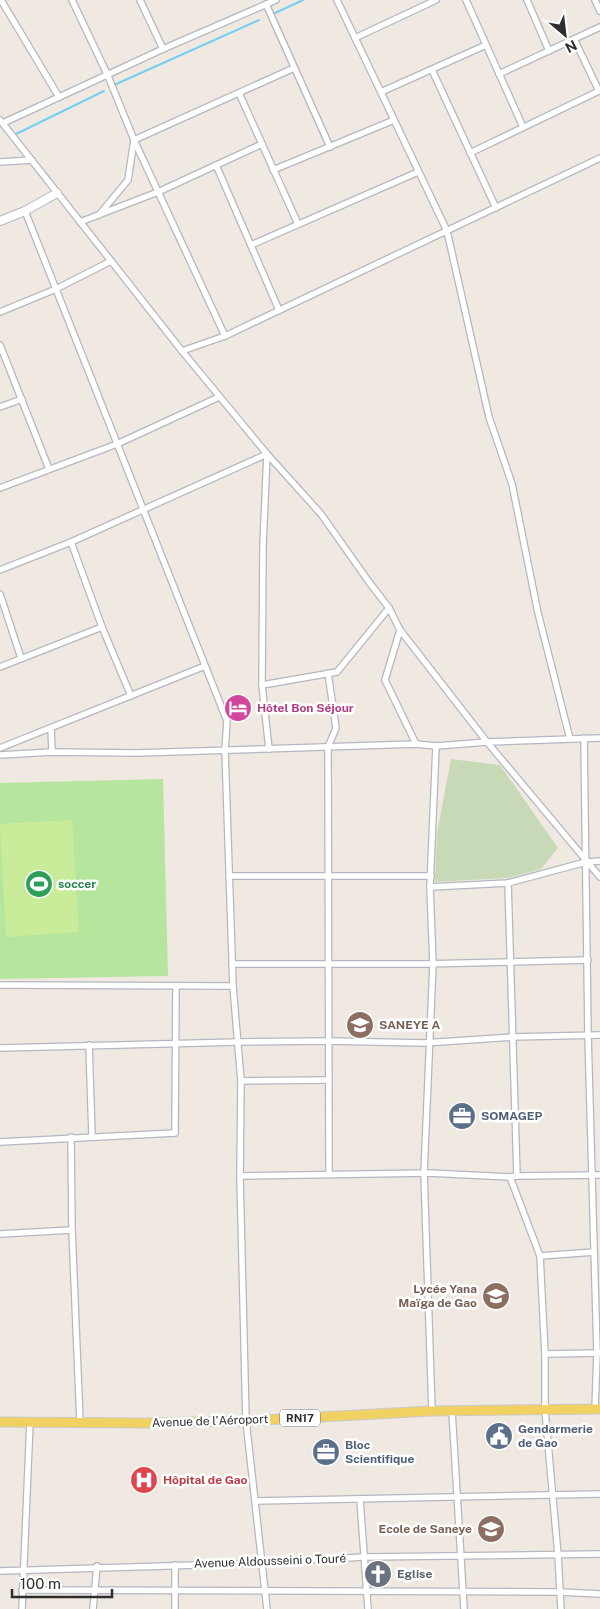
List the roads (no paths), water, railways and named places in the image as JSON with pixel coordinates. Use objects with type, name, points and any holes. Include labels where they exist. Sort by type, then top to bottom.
[{"type":"main road","name":"Avenue de l'Aéroport","points":[[0,1422],[146,1423],[246,1421],[432,1411],[598,1409]]},
{"type":"street","points":[[1,0],[59,97]]},
{"type":"street","points":[[72,0],[108,76],[134,140],[225,336]]},
{"type":"street","points":[[140,0],[163,49]]},
{"type":"street","points":[[276,0],[163,49],[108,76],[1,121],[219,397],[321,514],[389,608],[400,630],[487,742],[600,877]]},
{"type":"street","points":[[336,0],[447,231],[489,417],[512,484],[538,613],[570,739]]},
{"type":"street","points":[[355,38],[436,0]]},
{"type":"street","points":[[466,0],[523,127]]},
{"type":"street","points":[[527,0],[549,51]]},
{"type":"street","points":[[595,0],[600,11]]},
{"type":"street","points":[[266,4],[330,147]]},
{"type":"street","points":[[499,74],[600,27]]},
{"type":"street","points":[[470,153],[599,91],[574,39]]},
{"type":"street","points":[[381,92],[486,46]]},
{"type":"street","points":[[134,140],[294,68]]},
{"type":"street","points":[[432,70],[496,208]]},
{"type":"street","points":[[239,93],[298,224]]},
{"type":"street","points":[[274,170],[394,120]]},
{"type":"street","points":[[99,215],[128,180],[134,140]]},
{"type":"street","points":[[80,222],[158,192],[262,144]]},
{"type":"street","points":[[182,351],[225,336],[600,158]]},
{"type":"street","points":[[0,162],[32,160]]},
{"type":"street","points":[[216,165],[279,310]]},
{"type":"street","points":[[251,245],[418,172]]},
{"type":"street","points":[[0,221],[25,211],[57,193]]},
{"type":"street","points":[[25,211],[227,721],[225,750],[232,964],[241,1081],[240,1176],[246,1421],[267,1609]]},
{"type":"street","points":[[0,312],[56,289],[111,261]]},
{"type":"street","points":[[0,345],[50,469]]},
{"type":"street","points":[[0,488],[118,444],[219,397]]},
{"type":"street","points":[[0,407],[22,398]]},
{"type":"street","points":[[0,570],[72,542],[267,454]]},
{"type":"street","points":[[267,454],[263,545],[262,685],[269,749]]},
{"type":"street","points":[[72,542],[102,626],[131,696]]},
{"type":"street","points":[[0,594],[21,658]]},
{"type":"street","points":[[262,685],[337,672],[389,608]]},
{"type":"street","points":[[0,667],[102,626]]},
{"type":"street","points":[[400,630],[384,680],[416,744]]},
{"type":"street","points":[[0,748],[205,666]]},
{"type":"street","points":[[328,673],[336,728],[328,747],[329,1174]]},
{"type":"street","points":[[51,728],[52,752]]},
{"type":"street","points":[[584,738],[588,1035],[597,1175],[594,1252],[598,1409]]},
{"type":"street","points":[[0,754],[52,752],[137,753],[416,744],[436,746],[487,742],[600,738]]},
{"type":"street","points":[[432,1411],[424,1173],[428,1043],[433,964],[430,876],[436,746]]},
{"type":"street","points":[[430,887],[508,883],[586,862],[600,861]]},
{"type":"street","points":[[229,876],[430,876]]},
{"type":"street","points":[[508,883],[517,1176]]},
{"type":"street","points":[[232,964],[433,964],[588,960]]},
{"type":"street","points":[[0,985],[233,986]]},
{"type":"street","points":[[0,1142],[175,1133],[176,986]]},
{"type":"street","points":[[0,1048],[239,1042],[428,1043],[512,1036],[600,1035]]},
{"type":"street","points":[[89,1045],[92,1136]]},
{"type":"street","points":[[241,1081],[329,1080]]},
{"type":"street","points":[[71,1137],[72,1230],[80,1422]]},
{"type":"street","points":[[240,1176],[424,1173],[510,1177],[597,1175]]},
{"type":"street","points":[[510,1177],[540,1256],[545,1354],[545,1410],[561,1609]]},
{"type":"street","points":[[0,1234],[72,1230]]},
{"type":"street","points":[[540,1256],[594,1252]]},
{"type":"street","points":[[545,1354],[598,1353]]},
{"type":"street","points":[[452,1411],[464,1609]]},
{"type":"street","points":[[22,1609],[30,1422]]},
{"type":"street","points":[[254,1501],[600,1494]]},
{"type":"street","points":[[360,1500],[368,1609]]},
{"type":"street","name":"Avenue Aldousseini o Touré","points":[[0,1571],[97,1566],[261,1563],[364,1557],[600,1554]]},
{"type":"street","points":[[175,1564],[175,1609]]},
{"type":"street","points":[[93,1609],[97,1566]]},
{"type":"street","points":[[22,1590],[560,1592],[600,1594]]},
{"type":"waterway","points":[[275,13],[303,0]]},
{"type":"waterway","points":[[114,85],[259,20]]},
{"type":"waterway","points":[[14,135],[104,91]]},
{"type":"place","name":"Hôtel Bon Séjour","points":[[238,708]]},
{"type":"place","name":"soccer","points":[[39,884]]},
{"type":"place","name":"SANEYE A","points":[[360,1025]]},
{"type":"place","name":"SOMAGEP","points":[[462,1116]]},
{"type":"place","name":"Lycée Yana Maïga de Gao","points":[[496,1296]]},
{"type":"place","name":"Gendarmerie de Gao","points":[[499,1436]]},
{"type":"place","name":"Bloc Scientifique","points":[[326,1452]]},
{"type":"place","name":"Hôpital de Gao","points":[[144,1480]]},
{"type":"place","name":"Ecole de Saneye","points":[[491,1529]]},
{"type":"place","name":"Eglise","points":[[378,1574]]}]
